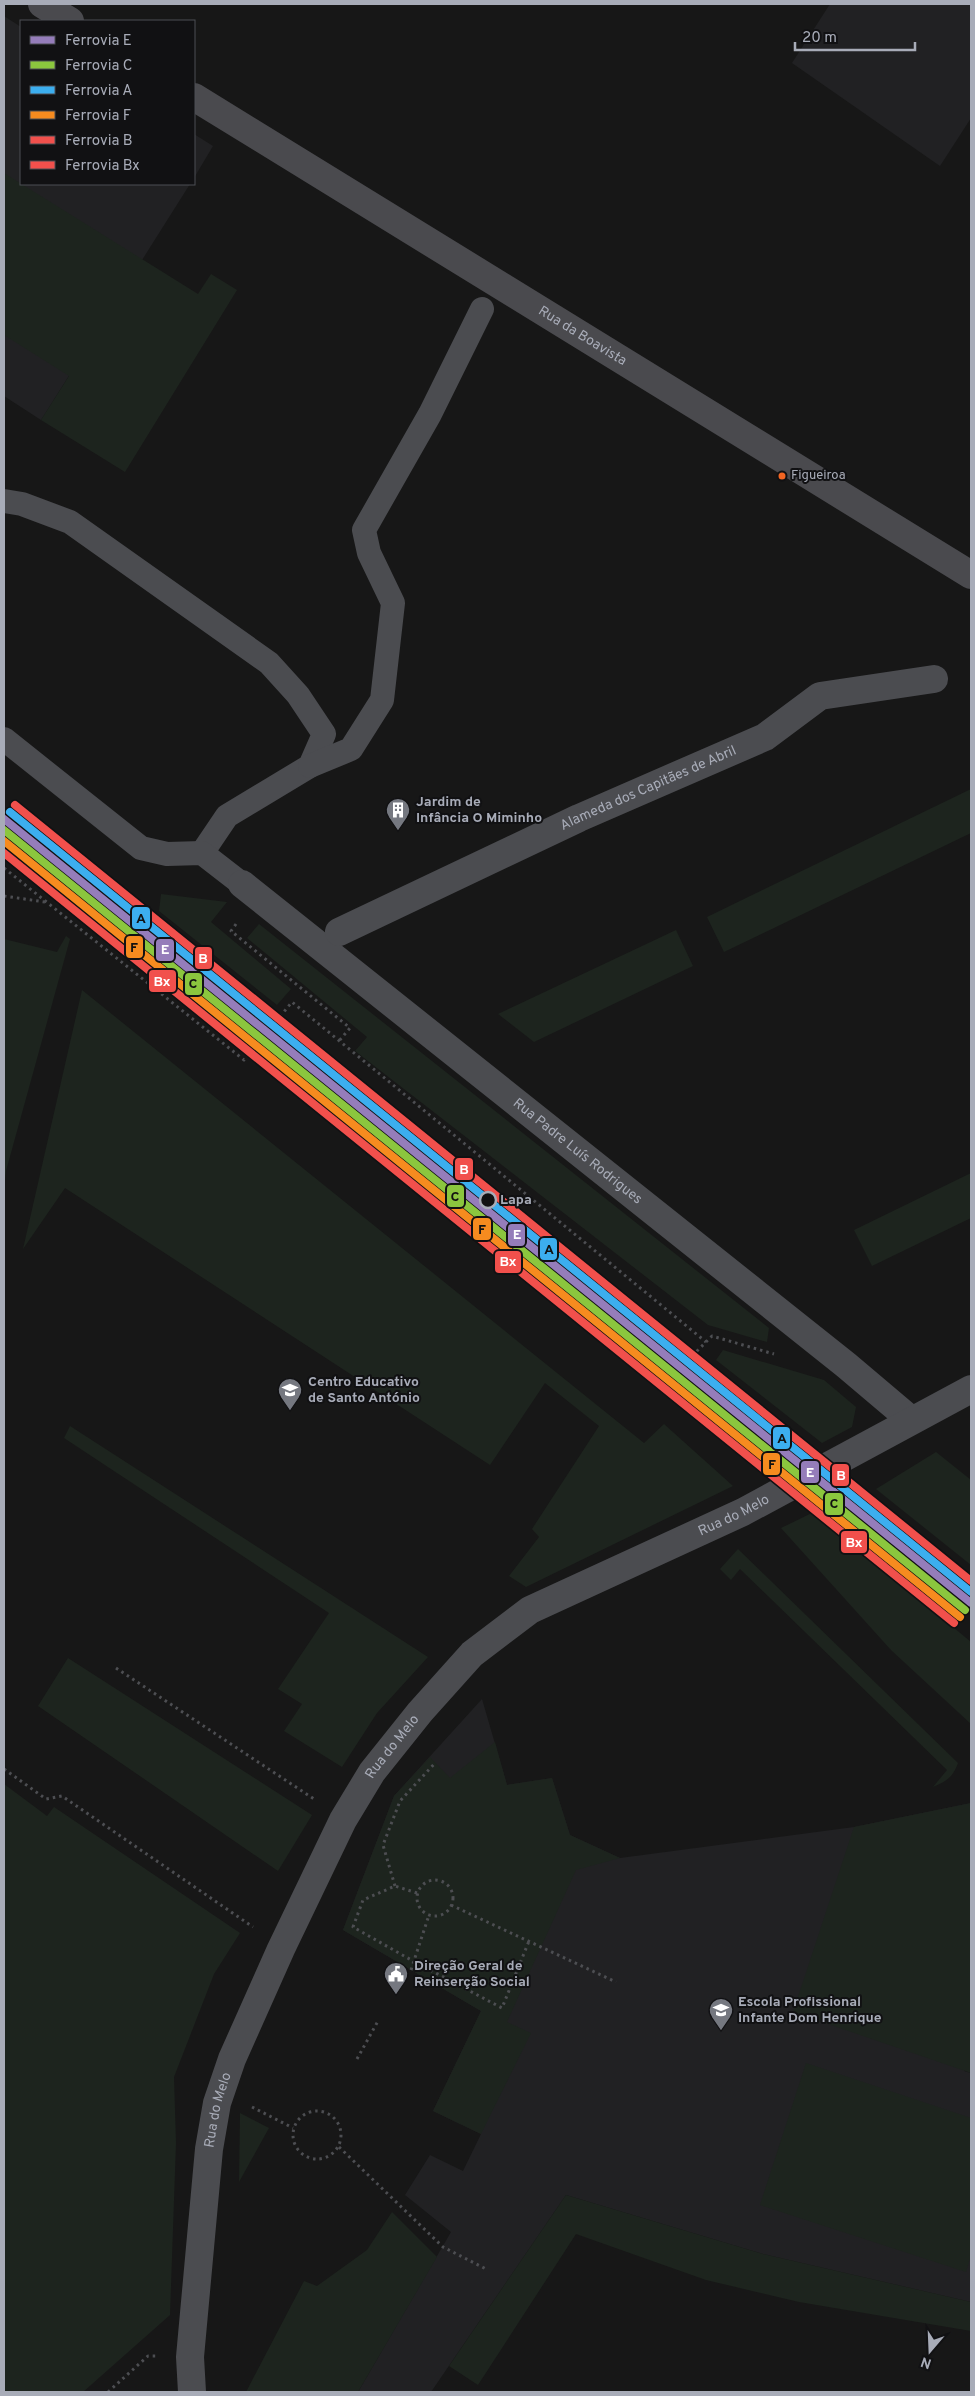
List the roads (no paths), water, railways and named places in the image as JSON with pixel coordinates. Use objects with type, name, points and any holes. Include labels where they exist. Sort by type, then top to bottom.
[{"type":"main road","points":[[42,4],[68,20]]},
{"type":"main road","name":"Rua da Boavista","points":[[195,98],[971,575]]},
{"type":"street","name":"Alameda dos Capitães de Abril","points":[[339,932],[570,822],[765,737],[820,696],[934,679]]},
{"type":"street","name":"Rua Padre Luís Rodrigues","points":[[242,884],[846,1365],[911,1420]]},
{"type":"street","name":"Rua do Melo","points":[[192,2392],[190,2358],[209,2149],[221,2091],[232,2059],[281,1949],[343,1820],[372,1772],[420,1712],[472,1654],[530,1610],[743,1512],[971,1389]]},
{"type":"lane","points":[[202,853],[227,816],[310,766],[351,750],[382,700],[393,603],[369,553],[364,530],[430,414],[482,309]]},
{"type":"lane","points":[[4,501],[22,504],[70,522],[269,663],[298,695],[324,734],[310,766]]},
{"type":"lane","points":[[4,739],[141,848],[167,854],[202,853],[242,884]]},
{"type":"rail line","name":"B","points":[[15,805],[971,1581]]},
{"type":"rail line","name":"A","points":[[10,812],[971,1592]]},
{"type":"rail line","name":"E","points":[[4,819],[971,1603]]},
{"type":"rail line","name":"C","points":[[4,830],[965,1610]]},
{"type":"rail line","name":"F","points":[[4,841],[960,1617]]},
{"type":"rail line","name":"Bx","points":[[4,853],[954,1623]]},
{"type":"place","name":"Figueiroa","points":[[782,476]]},
{"type":"place","name":"Jardim de Infância O Miminho","points":[[398,831]]},
{"type":"place","name":"Lapa","points":[[488,1200]]},
{"type":"place","name":"Centro Educativo de Santo António","points":[[290,1411]]},
{"type":"place","name":"Direção Geral de Reinserção Social","points":[[396,1995]]},
{"type":"place","name":"Escola Profissional Infante Dom Henrique","points":[[721,2031]]}]
